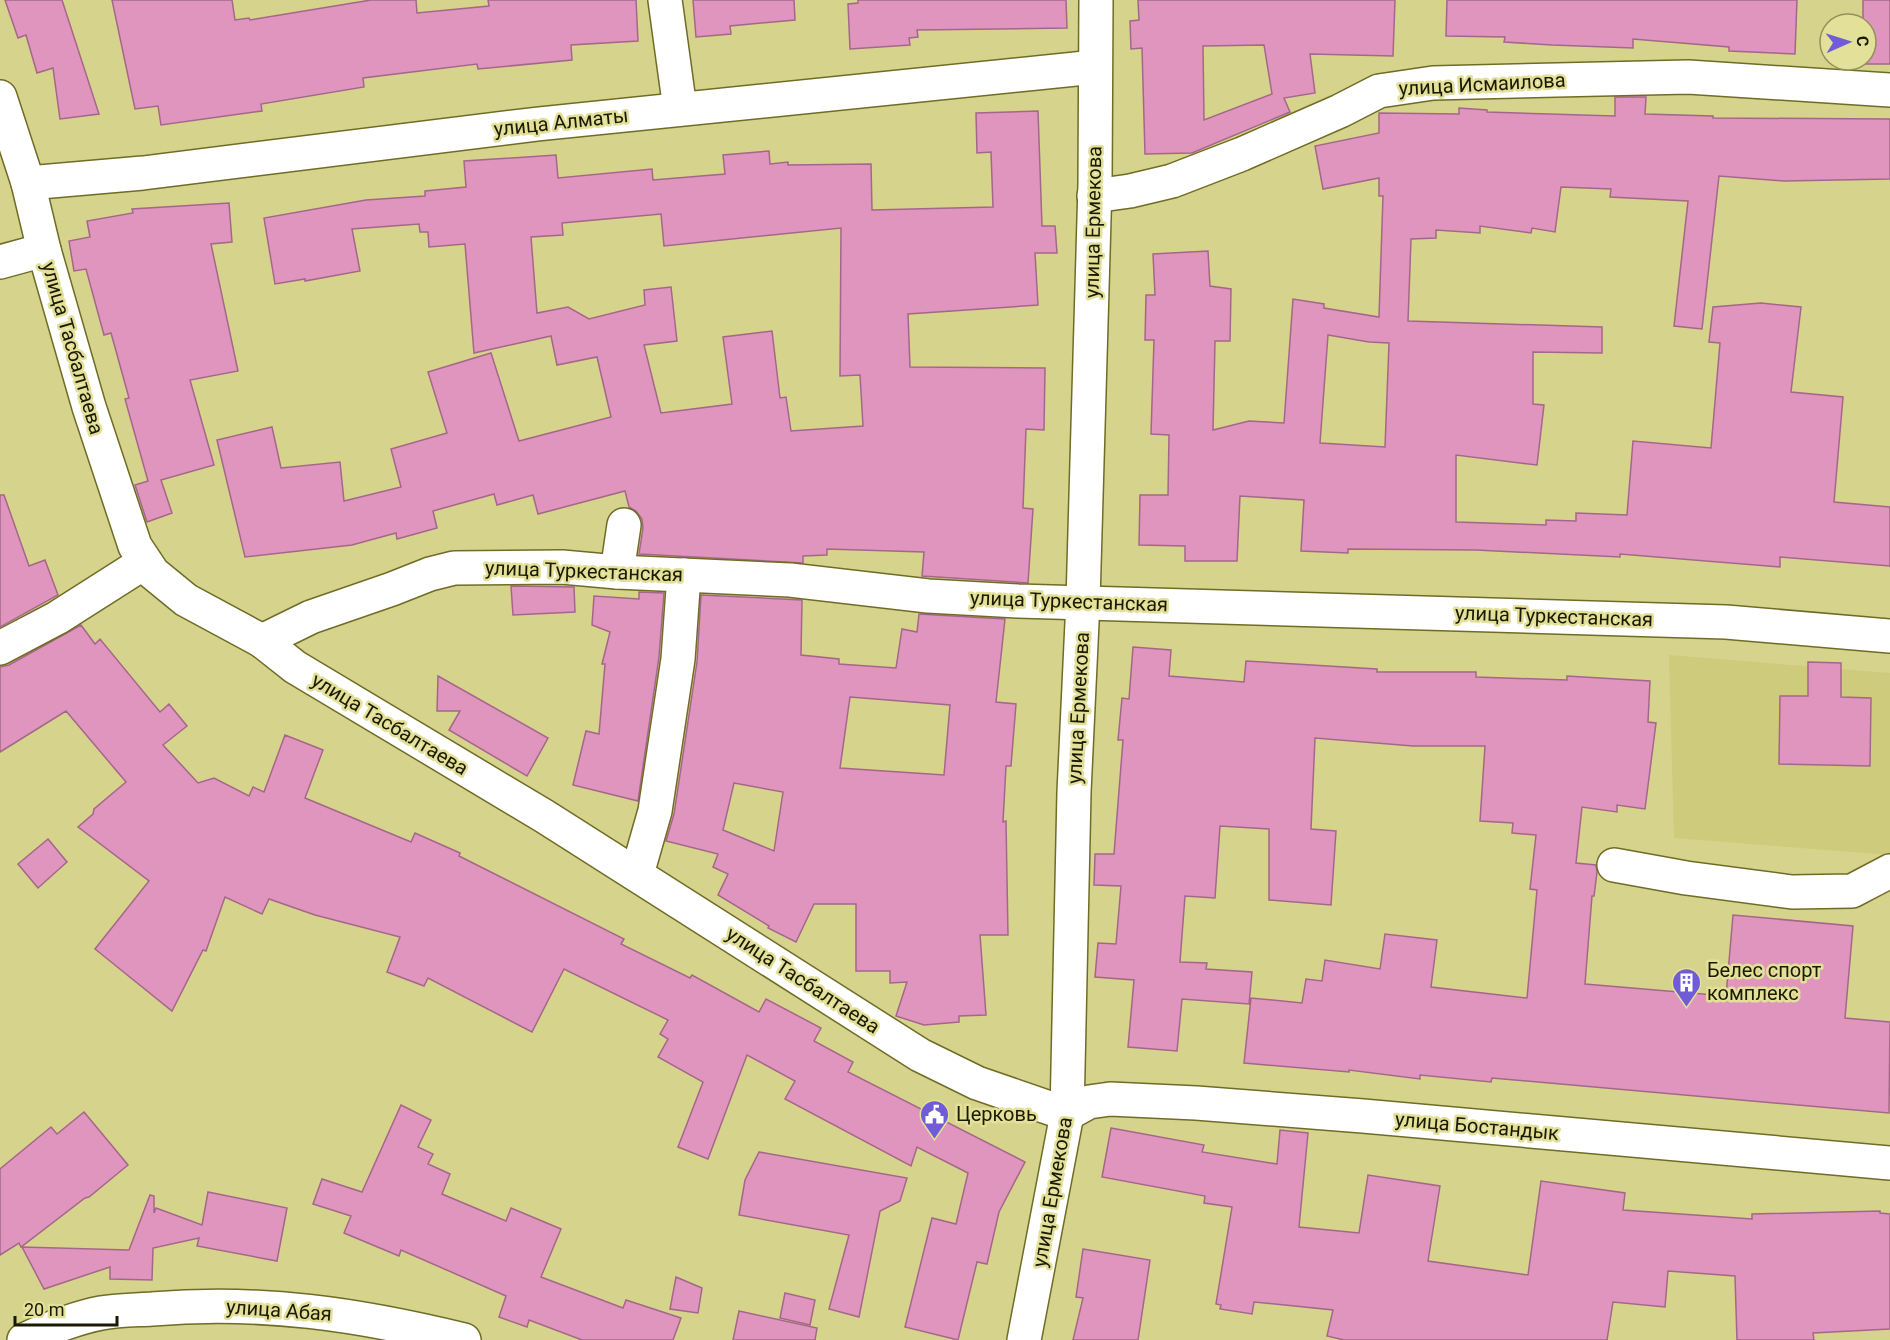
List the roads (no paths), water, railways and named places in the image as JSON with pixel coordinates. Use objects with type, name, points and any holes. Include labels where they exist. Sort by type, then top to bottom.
[{"type":"street","points":[[665,0],[680,109]]},
{"type":"street","name":"улица Ермекова","points":[[1024,1340],[1067,1113],[1074,792],[1083,601],[1094,196],[1096,0]]},
{"type":"street","name":"улица Алматы","points":[[28,183],[143,173],[538,124],[1095,67]]},
{"type":"street","name":"улица Исмаилова","points":[[1094,196],[1130,191],[1172,181],[1242,154],[1379,91],[1433,83],[1688,77],[1890,90]]},
{"type":"street","name":"улица Тасбалтаева","points":[[0,98],[28,183],[44,250],[89,407],[135,546],[153,573],[186,600],[262,641],[295,667],[544,816],[920,1055],[977,1083],[1067,1113]]},
{"type":"street","points":[[0,262],[44,250]]},
{"type":"street","points":[[617,572],[624,525]]},
{"type":"street","points":[[0,648],[57,618],[145,562]]},
{"type":"street","name":"улица Туркестанская","points":[[262,641],[311,617],[392,590],[430,574],[454,568],[562,567],[617,572],[790,580],[928,596],[1018,601],[1083,601],[1726,621],[1890,636]]},
{"type":"street","points":[[637,874],[655,811],[678,659],[684,575]]},
{"type":"street","points":[[1614,865],[1686,878],[1792,892],[1852,891],[1890,871]]},
{"type":"street","name":"улица Бостандык","points":[[1067,1113],[1089,1102],[1110,1099],[1196,1103],[1890,1163]]},
{"type":"street","name":"улица Абая","points":[[24,1340],[45,1330],[100,1313],[193,1305],[279,1307],[343,1314],[464,1340]]},
{"type":"place","name":"Белес спорт комплекс","points":[[1686,1008]]},
{"type":"place","name":"Церковь","points":[[935,1140]]}]
